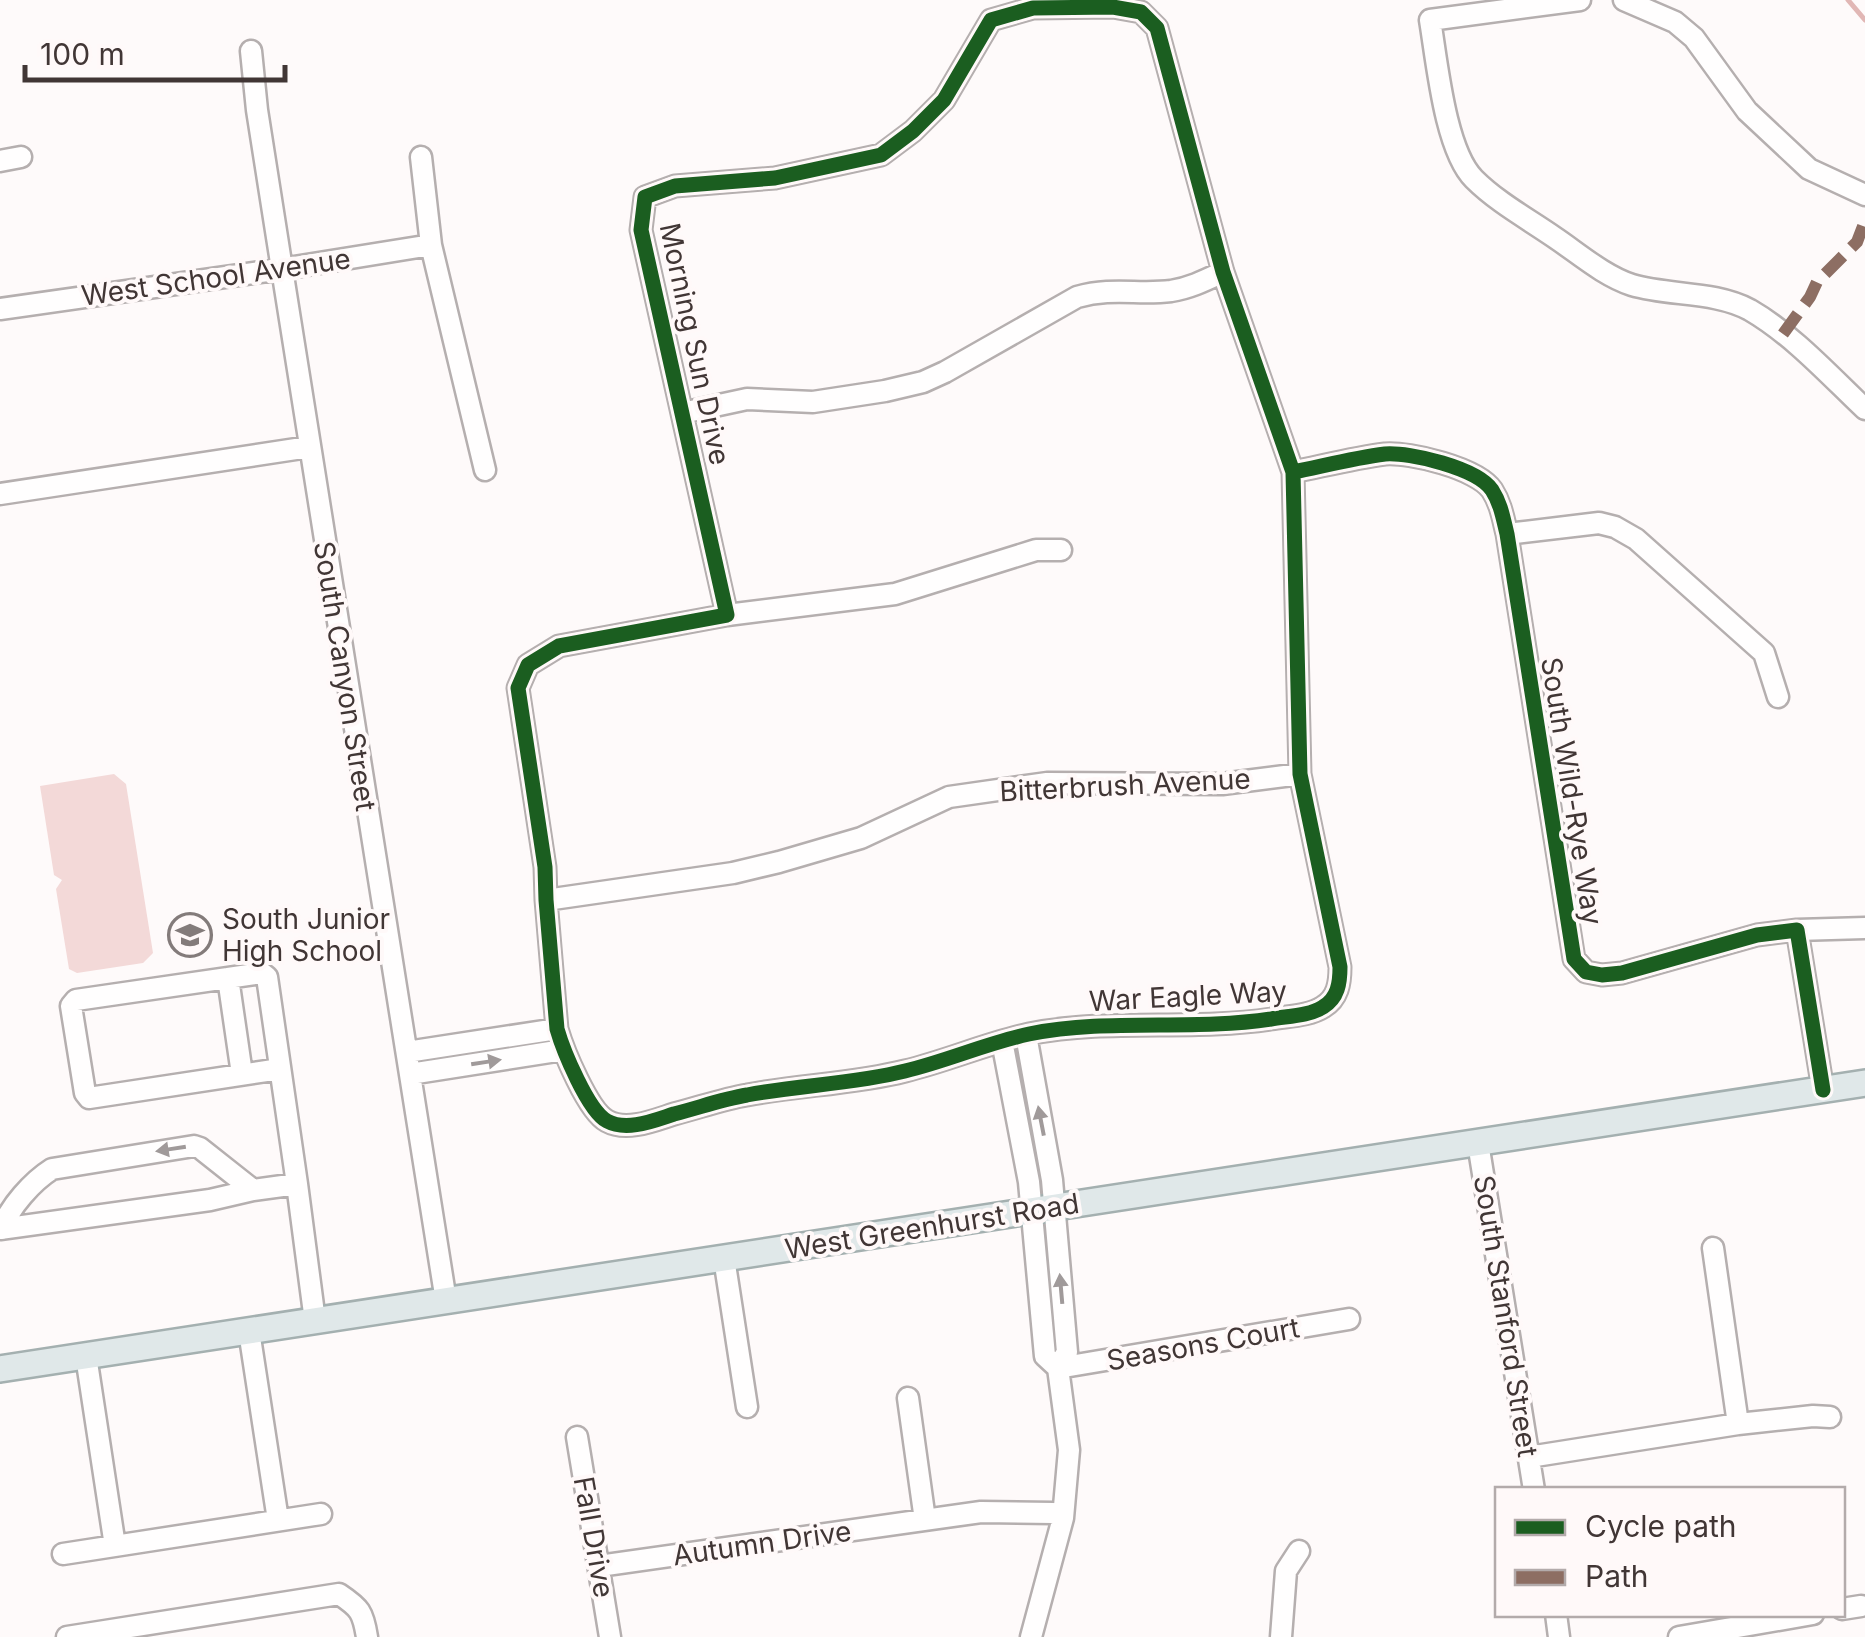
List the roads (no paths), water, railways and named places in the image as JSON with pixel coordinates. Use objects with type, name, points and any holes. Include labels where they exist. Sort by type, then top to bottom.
[{"type":"main road","name":"West Greenhurst Road","points":[[0,1369],[1865,1084]]},
{"type":"street","points":[[1580,0],[1430,20],[1456,150],[1472,178],[1628,284],[1748,308],[1797,346],[1865,409]]},
{"type":"street","points":[[1624,0],[1675,22],[1694,38],[1746,111],[1809,170],[1865,195]]},
{"type":"street","name":"Morning Sun Drive","points":[[727,615],[641,230],[645,197],[674,186],[775,178],[881,155],[944,100],[991,20],[1033,8],[1114,7],[1141,12],[1157,28],[1223,272],[1293,472]]},
{"type":"street","name":"South Canyon Street","points":[[251,52],[309,446],[446,1300]]},
{"type":"street","points":[[421,157],[431,244],[484,470]]},
{"type":"street","name":"West School Avenue","points":[[0,309],[431,244]]},
{"type":"street","points":[[682,413],[747,400],[813,402],[923,382],[1077,298],[1098,291],[1170,291],[1223,272]]},
{"type":"street","points":[[0,494],[309,446]]},
{"type":"street","points":[[1293,472],[1388,454],[1438,462],[1472,473],[1490,486],[1501,507],[1506,534],[1599,523],[1615,527],[1636,539],[1764,654],[1778,698]]},
{"type":"street","name":"War Eagle Way","points":[[560,1040],[594,1108],[605,1120],[619,1125],[639,1124],[744,1095],[903,1072],[1026,1035],[1090,1026],[1212,1025],[1300,1014],[1328,1004],[1340,984],[1340,967],[1300,774],[1293,472]]},
{"type":"street","name":"South Wild-Rye Way","points":[[1506,534],[1574,960],[1586,972],[1622,974],[1757,934],[1865,928]]},
{"type":"street","points":[[560,1040],[545,866],[518,688],[528,666],[559,646],[727,615],[895,594],[1036,550],[1062,550]]},
{"type":"street","name":"Bitterbrush Avenue","points":[[546,900],[779,862],[861,838],[949,797],[1047,783],[1222,784],[1300,774]]},
{"type":"street","points":[[1797,930],[1823,1090]]},
{"type":"street","points":[[280,1068],[89,1098],[71,1006],[76,1000],[262,972],[267,977],[297,1184],[315,1321]]},
{"type":"street","points":[[228,978],[242,1074]]},
{"type":"street","points":[[1026,1035],[1052,1180],[1043,1209],[1045,1356],[1058,1368],[1069,1450],[1063,1518],[1030,1637]]},
{"type":"street","points":[[407,1052],[560,1040]]},
{"type":"street","points":[[410,1074],[560,1040]]},
{"type":"street","points":[[1002,1041],[1026,1164],[1043,1209]]},
{"type":"street","name":"South Stanford Street","points":[[1478,1143],[1534,1487]]},
{"type":"street","points":[[1,1229],[16,1205],[52,1169],[194,1146],[253,1190]]},
{"type":"street","points":[[1,1229],[297,1184]]},
{"type":"street","points":[[1712,1248],[1738,1424]]},
{"type":"street","points":[[724,1258],[747,1407]]},
{"type":"street","name":"Seasons Court","points":[[1058,1368],[1349,1320]]},
{"type":"street","points":[[249,1331],[278,1520]]},
{"type":"street","points":[[86,1356],[115,1546]]},
{"type":"street","points":[[908,1398],[925,1520]]},
{"type":"street","points":[[1529,1457],[1738,1424],[1830,1417]]},
{"type":"street","name":"Fall Drive","points":[[576,1438],[610,1637]]},
{"type":"street","name":"Autumn Drive","points":[[599,1566],[980,1512],[1053,1513],[1063,1518]]},
{"type":"street","points":[[63,1554],[321,1514]]},
{"type":"street","points":[[1281,1637],[1286,1571],[1300,1551]]},
{"type":"street","points":[[67,1637],[339,1594],[357,1606],[367,1637]]},
{"type":"street","points":[[1679,1637],[1796,1617]]},
{"type":"waterway","points":[[1848,0],[1865,20]]},
{"type":"place","name":"South Junior High School","points":[[190,935]]}]
